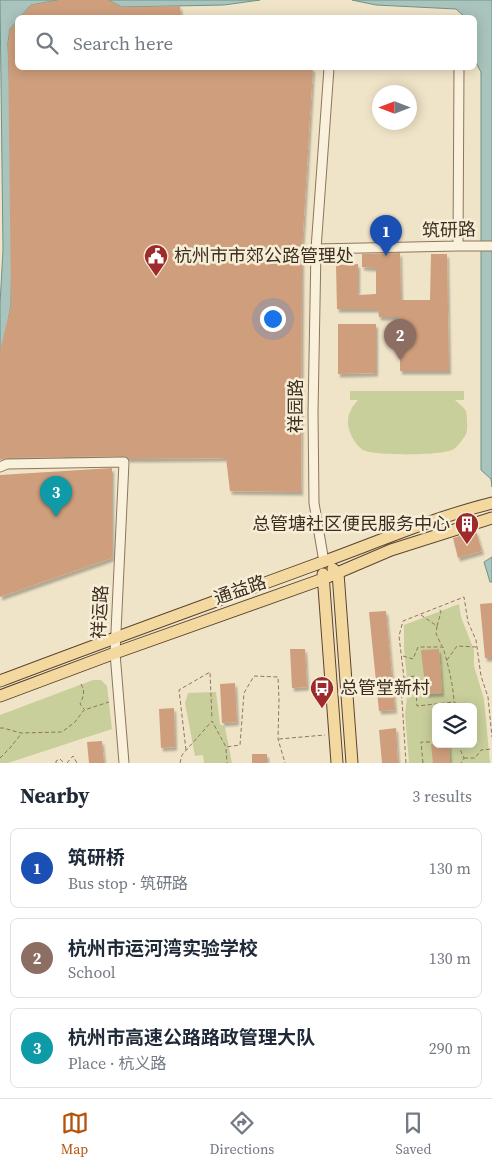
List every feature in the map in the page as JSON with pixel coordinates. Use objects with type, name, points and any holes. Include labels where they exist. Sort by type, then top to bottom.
[{"type":"main road","name":"通益路","points":[[0,681],[396,534],[490,504]]},
{"type":"main road","name":"通益路","points":[[0,696],[115,652],[323,579],[391,550],[492,518]]},
{"type":"main road","points":[[324,562],[338,573],[352,763]]},
{"type":"main road","name":"祥园路","points":[[324,562],[323,579],[337,763]]},
{"type":"street","name":"祥园路","points":[[324,562],[314,503],[313,413],[316,249],[329,70]]},
{"type":"street","points":[[458,246],[459,70]]},
{"type":"street","name":"筑研路","points":[[316,249],[492,246]]},
{"type":"street","name":"祥运路","points":[[0,467],[7,464],[124,462],[115,638],[124,763]]},
{"type":"path","points":[[406,763],[400,685],[404,678],[399,636],[403,621],[464,597],[468,622],[476,640],[481,676],[488,697],[492,738]]},
{"type":"path","points":[[404,678],[415,676],[417,706],[454,702],[447,661],[443,647],[436,634],[441,612],[439,606]]},
{"type":"path","points":[[420,614],[437,626]]},
{"type":"path","points":[[447,661],[458,646],[477,647]]},
{"type":"path","points":[[402,656],[413,659],[418,647],[443,647]]},
{"type":"path","points":[[186,751],[179,690],[210,672],[212,721],[226,747],[227,763]]},
{"type":"path","points":[[226,747],[240,745],[244,693],[254,676],[278,677],[278,739],[285,763]]},
{"type":"path","points":[[81,684],[84,689],[84,696],[80,704],[84,710]]},
{"type":"path","points":[[0,728],[22,732],[62,732],[75,722],[84,710],[109,702]]},
{"type":"path","points":[[180,763],[182,755],[212,721]]},
{"type":"path","points":[[0,758],[22,732]]},
{"type":"path","points":[[278,739],[334,734]]},
{"type":"path","points":[[423,763],[421,742],[432,742]]},
{"type":"path","points":[[459,748],[464,758]]},
{"type":"path","points":[[464,758],[475,758],[481,750],[492,749]]},
{"type":"path","points":[[67,763],[73,756],[77,763]]},
{"type":"path","points":[[461,763],[464,758]]},
{"type":"path","points":[[56,763],[56,761],[60,760],[64,763]]},
{"type":"green space","points":[[350,391],[464,391],[464,400],[455,400],[466,411],[466,434],[454,449],[438,453],[394,454],[363,450],[355,442],[349,430],[348,416],[358,400],[350,400]]},
{"type":"green space","points":[[459,604],[461,617],[474,650],[474,666],[484,699],[490,763],[409,763],[405,714],[408,688],[404,649],[404,625]]},
{"type":"green space","points":[[93,680],[101,680],[107,686],[112,729],[8,763],[0,763],[0,715]]},
{"type":"green space","points":[[216,692],[220,724],[225,727],[232,763],[204,763],[203,755],[195,756],[185,703],[188,693]]},
{"type":"water","points":[[0,0],[59,0],[31,5],[22,15],[15,15],[15,23],[10,29],[8,43],[13,183],[11,305],[0,366],[0,304],[3,250]]},
{"type":"water","points":[[108,0],[260,0],[224,5],[122,7]]},
{"type":"water","points":[[352,0],[492,0],[492,487],[491,479],[481,470],[481,72],[477,65],[477,15],[463,15],[456,9],[376,5]]},
{"type":"water","points":[[492,557],[492,582],[490,582],[484,562]]},
{"type":"building","points":[[59,0],[108,0],[122,7],[180,6],[181,15],[23,15],[31,5]]},
{"type":"building","name":"杭州市市郊公路管理处","points":[[15,24],[15,70],[313,70],[302,249],[301,492],[230,491],[226,458],[129,459],[124,456],[7,458],[0,460],[0,351],[11,305],[8,43],[10,29]]},
{"type":"building","points":[[400,253],[401,300],[430,300],[431,254],[447,254],[449,371],[400,371],[400,317],[379,317],[378,309],[337,309],[336,265],[358,264],[358,295],[376,294],[376,268],[362,267],[362,254]]},
{"type":"building","points":[[338,324],[376,324],[376,373],[338,374]]},
{"type":"building","points":[[112,468],[112,558],[0,597],[0,475]]},
{"type":"building","name":"总管塘社区便民服务中心","points":[[476,531],[482,551],[458,558],[453,538]]},
{"type":"building","points":[[492,603],[492,658],[485,658],[480,604]]},
{"type":"building","points":[[386,611],[395,710],[379,711],[369,612]]},
{"type":"building","points":[[290,649],[305,649],[307,687],[292,688]]},
{"type":"building","points":[[439,649],[442,693],[426,694],[421,650]]},
{"type":"building","points":[[235,683],[237,722],[222,723],[220,684]]},
{"type":"building","points":[[174,708],[175,747],[161,748],[159,709]]},
{"type":"building","points":[[396,728],[398,763],[382,763],[379,730]]},
{"type":"building","points":[[102,741],[104,763],[89,763],[87,742]]},
{"type":"building","points":[[431,744],[432,748],[449,748],[450,763],[433,763]]},
{"type":"building","points":[[252,754],[267,754],[267,763],[252,763]]},
{"type":"place","name":"筑研桥","points":[[386,256]]},
{"type":"place","name":"杭州市市郊公路管理处","points":[[156,277]]},
{"type":"place","name":"杭州市运河湾实验学校","points":[[400,360]]},
{"type":"place","name":"杭州市高速公路路政管理大队","points":[[56,517]]},
{"type":"place","name":"总管塘社区便民服务中心","points":[[467,545]]},
{"type":"place","name":"总管堂新村","points":[[322,709]]}]
